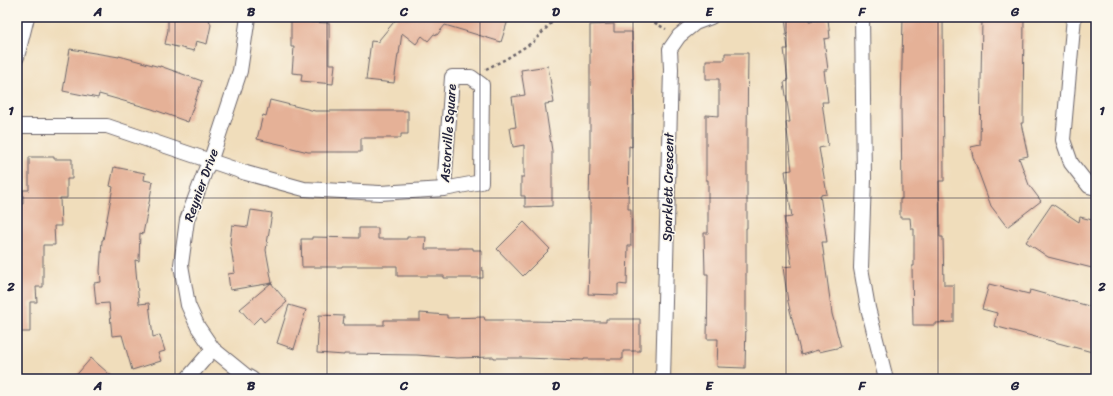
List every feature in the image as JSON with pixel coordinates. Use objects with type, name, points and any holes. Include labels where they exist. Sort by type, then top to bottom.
[{"type":"street","points":[[17,57],[27,17]]},
{"type":"street","name":"Reynier Drive","points":[[248,17],[240,71],[210,162],[187,220],[181,265],[188,305],[198,327],[213,349],[252,379]]},
{"type":"street","name":"Sparklett Crescent","points":[[663,379],[671,68],[670,49],[679,36],[695,23],[712,17]]},
{"type":"street","points":[[862,17],[864,179],[861,268],[868,308],[886,379]]},
{"type":"street","points":[[1074,17],[1063,140],[1071,163],[1089,186],[1096,188]]},
{"type":"street","name":"Astorville Square","points":[[17,126],[107,126],[210,162],[304,189],[380,194],[444,189],[481,182],[482,85],[470,77],[452,77],[444,189]]},
{"type":"street","points":[[187,379],[213,349]]},
{"type":"path","points":[[470,77],[506,59],[533,42],[557,17]]},
{"type":"path","points":[[644,17],[679,36]]},
{"type":"building","points":[[168,17],[208,17],[211,25],[207,44],[196,41],[194,51],[165,44],[168,30]]},
{"type":"building","points":[[398,17],[509,17],[501,42],[445,25],[437,35],[434,34],[428,41],[422,36],[416,44],[402,33],[394,83],[366,80],[371,41],[379,42],[379,40]]},
{"type":"building","points":[[785,17],[809,17],[809,21],[828,19],[830,38],[824,39],[828,70],[824,70],[828,102],[822,102],[828,146],[819,148],[827,194],[820,195],[827,242],[822,242],[832,314],[841,347],[819,352],[818,350],[801,355],[788,302],[783,267],[792,266],[784,218],[792,217],[785,171],[792,170],[786,122],[790,122],[784,82],[788,81],[784,49],[788,49]]},
{"type":"building","points":[[903,17],[943,17],[944,181],[939,181],[940,237],[943,237],[944,285],[954,285],[954,322],[936,323],[936,325],[913,325],[912,266],[914,266],[914,229],[911,229],[910,218],[900,218],[900,199],[902,199],[901,107]]},
{"type":"building","points":[[982,17],[1024,17],[1023,123],[1021,123],[1028,156],[1019,158],[1029,185],[1041,201],[1007,227],[991,206],[973,157],[971,147],[980,145]]},
{"type":"building","points":[[291,19],[311,19],[311,22],[329,23],[329,64],[335,64],[333,84],[301,81],[302,74],[292,73],[294,47],[291,47]]},
{"type":"building","points":[[614,24],[614,32],[632,32],[634,115],[632,115],[632,147],[629,146],[628,209],[631,209],[631,246],[628,246],[627,285],[618,284],[618,295],[588,294],[590,242],[590,25]]},
{"type":"building","points":[[70,49],[119,56],[160,66],[202,81],[188,122],[152,109],[99,94],[98,98],[63,91]]},
{"type":"building","points":[[725,53],[748,53],[745,368],[717,367],[718,339],[707,339],[708,274],[705,274],[704,233],[708,233],[706,115],[719,116],[719,79],[706,79],[706,60],[725,60]]},
{"type":"building","points":[[548,66],[554,103],[545,104],[552,151],[552,206],[525,207],[525,196],[521,196],[521,177],[524,177],[524,145],[513,147],[510,128],[516,127],[512,97],[525,95],[521,70]]},
{"type":"building","points":[[270,100],[315,111],[408,111],[408,134],[401,134],[401,138],[361,138],[361,152],[308,152],[257,139],[263,115],[266,116]]},
{"type":"building","points":[[29,157],[72,159],[72,179],[67,179],[67,198],[60,198],[61,226],[54,226],[55,245],[43,245],[43,287],[36,287],[37,302],[30,302],[30,332],[17,332],[17,204],[23,204],[23,190],[29,190]]},
{"type":"building","points":[[114,167],[145,173],[144,180],[153,182],[143,234],[140,233],[139,261],[135,260],[139,304],[149,303],[153,337],[160,335],[165,351],[158,353],[161,361],[132,370],[122,335],[112,336],[109,303],[96,304],[94,283],[101,282],[100,271],[102,240],[113,187],[110,186]]},
{"type":"building","points":[[1052,204],[1079,222],[1080,217],[1096,221],[1096,269],[1048,257],[1026,242]]},
{"type":"building","points":[[251,210],[272,213],[266,250],[272,283],[230,290],[228,274],[235,273],[230,242],[232,225],[248,227]]},
{"type":"building","points":[[524,222],[550,249],[523,276],[497,249]]},
{"type":"building","points":[[359,228],[378,228],[378,239],[407,239],[407,237],[426,237],[425,249],[473,248],[473,250],[482,250],[483,278],[397,276],[397,266],[302,267],[301,239],[312,239],[312,237],[359,238]]},
{"type":"building","points":[[271,283],[287,302],[264,322],[260,317],[253,324],[240,309]]},
{"type":"building","points":[[989,284],[1029,294],[1030,290],[1096,308],[1096,353],[994,326],[997,313],[982,309]]},
{"type":"building","points":[[289,305],[306,310],[294,349],[277,343]]},
{"type":"building","points":[[420,313],[447,315],[447,318],[484,317],[485,320],[606,322],[606,319],[640,319],[640,351],[623,351],[623,359],[584,360],[494,357],[457,358],[417,355],[344,355],[317,353],[319,315],[344,316],[343,325],[384,325],[384,320],[420,320]]},
{"type":"building","points":[[91,358],[115,379],[73,379]]}]
